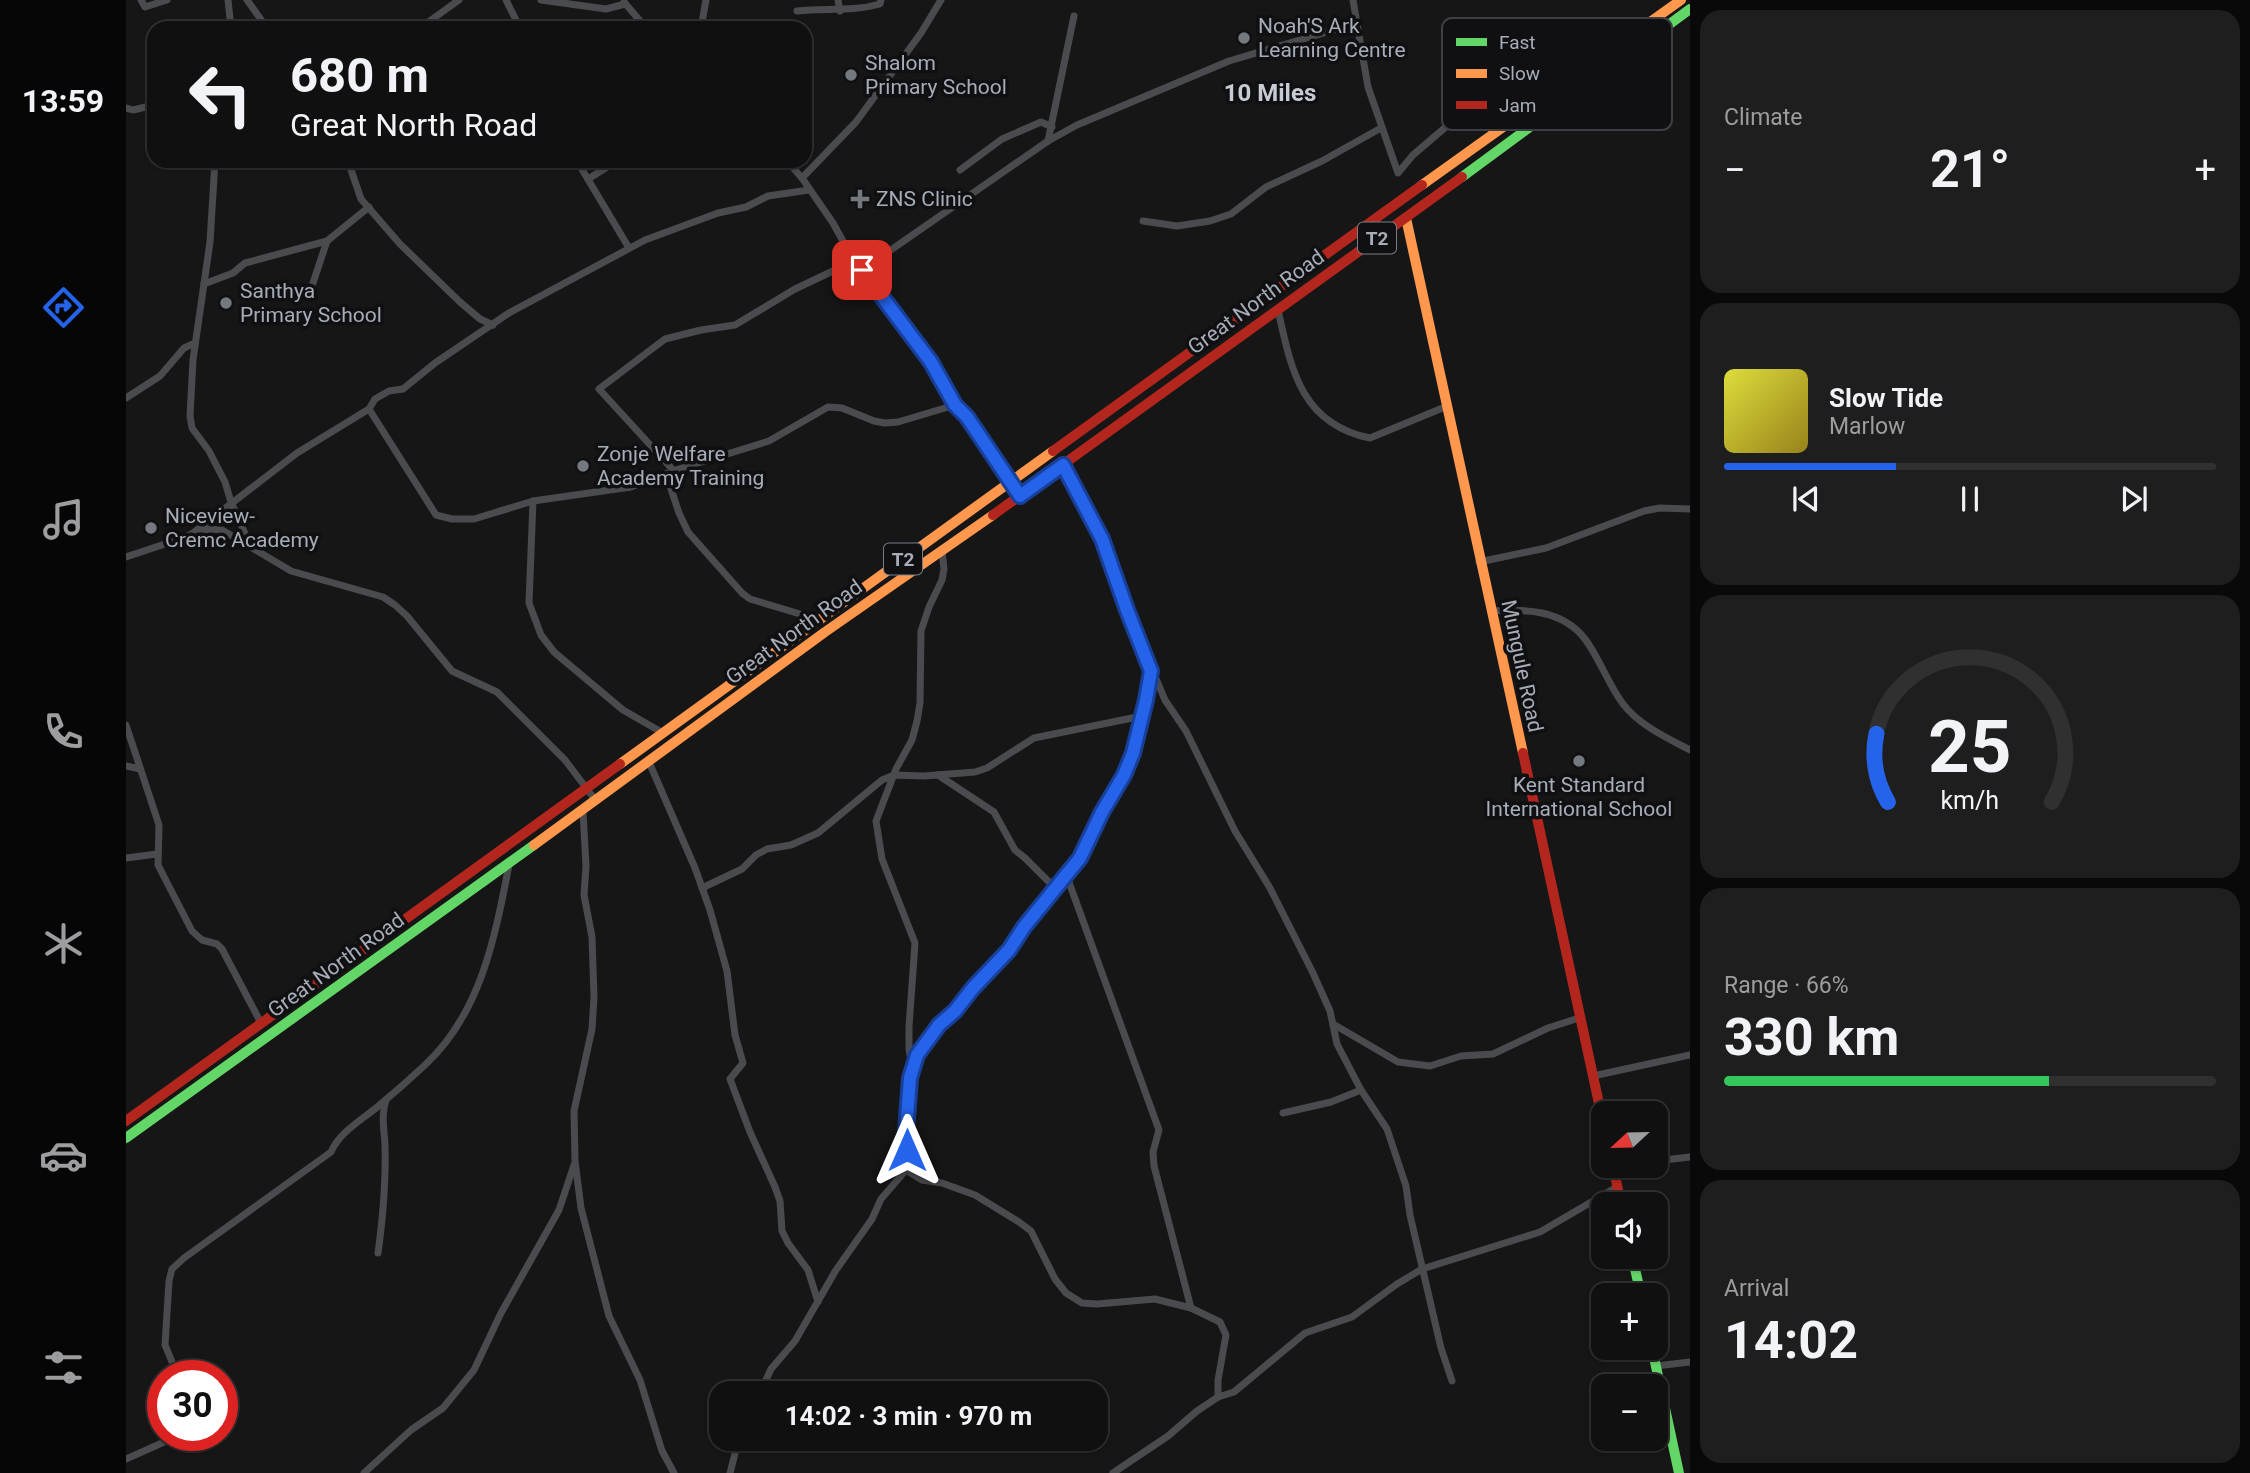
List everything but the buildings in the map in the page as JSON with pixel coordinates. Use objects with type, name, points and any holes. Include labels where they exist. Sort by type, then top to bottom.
[{"type":"main road","name":"Great North Road","points":[[1655,18],[1681,0]]},
{"type":"main road","name":"Great North Road","points":[[1672,22],[1690,9]]},
{"type":"main road","name":"Great North Road","points":[[126,1121],[1498,130]]},
{"type":"main road","name":"Great North Road","points":[[126,1138],[1526,130]]},
{"type":"main road","name":"Mungule Road","points":[[1406,218],[1445,407],[1598,1101]]},
{"type":"main road","points":[[1615,1178],[1618,1192]]},
{"type":"main road","points":[[1655,1360],[1679,1473]]},
{"type":"street","points":[[141,0],[145,7],[167,0]]},
{"type":"street","points":[[228,0],[230,21]]},
{"type":"street","points":[[247,0],[262,21]]},
{"type":"street","points":[[430,21],[459,0]]},
{"type":"street","points":[[506,0],[516,21]]},
{"type":"street","points":[[541,0],[606,9],[624,2],[640,21]]},
{"type":"street","points":[[702,21],[706,0]]},
{"type":"street","points":[[838,0],[840,11]]},
{"type":"street","points":[[797,11],[840,11],[880,4],[881,0]]},
{"type":"street","points":[[812,168],[856,122],[922,33],[941,0]]},
{"type":"street","points":[[1353,0],[1368,87],[1398,173],[1413,155],[1442,130]]},
{"type":"street","points":[[1048,141],[1074,16]]},
{"type":"street","points":[[862,270],[1048,141],[1077,125],[1229,61],[1357,23]]},
{"type":"street","points":[[126,108],[133,110],[147,107]]},
{"type":"street","points":[[960,170],[1010,135],[1041,122],[1052,127]]},
{"type":"street","points":[[1143,221],[1177,226],[1202,223],[1231,214],[1266,187],[1322,161],[1381,128]]},
{"type":"street","points":[[215,168],[210,242],[195,343],[190,416],[192,428],[217,464],[251,546]]},
{"type":"street","points":[[350,168],[358,193],[400,244],[473,313],[493,325]]},
{"type":"street","points":[[581,168],[629,248]]},
{"type":"street","points":[[587,179],[605,168]]},
{"type":"street","points":[[793,168],[832,223],[854,261],[931,362],[955,405],[967,417],[1020,496]]},
{"type":"street","points":[[802,178],[812,168]]},
{"type":"street","points":[[193,533],[297,453],[369,409],[376,399],[389,391],[403,389],[435,363],[544,292],[629,248],[683,225],[746,207],[768,196],[809,190]]},
{"type":"street","points":[[204,284],[233,273],[245,263],[327,241],[369,207]]},
{"type":"street","points":[[312,286],[327,241]]},
{"type":"street","points":[[820,620],[750,599],[742,593],[688,531],[678,513],[670,473],[599,389],[665,339],[735,325],[795,289],[854,261]]},
{"type":"street","points":[[1278,310],[1296,379],[1315,410],[1330,421],[1359,436],[1370,438],[1445,407]]},
{"type":"street","points":[[126,398],[160,376],[184,348],[195,343]]},
{"type":"street","points":[[369,409],[436,515],[452,519],[474,519],[533,501],[631,487],[769,441],[828,407],[842,408],[885,423],[898,422],[955,405]]},
{"type":"street","points":[[1063,465],[1102,539],[1127,610],[1165,700],[1186,731],[1235,831],[1270,887],[1313,972],[1333,1024],[1337,1044],[1361,1090],[1387,1129],[1406,1185],[1422,1269],[1452,1381]]},
{"type":"street","points":[[533,501],[528,603],[541,635],[554,652],[623,710],[663,733]]},
{"type":"street","points":[[1479,562],[1546,548],[1644,511],[1660,508],[1690,509]]},
{"type":"street","points":[[126,557],[193,533],[211,529],[222,530],[291,570],[383,597],[407,616],[443,662],[461,676],[497,692],[565,761],[596,801]]},
{"type":"street","points":[[766,1381],[872,1219],[881,1199],[906,1170],[906,1123],[912,1066],[909,1027],[915,943],[882,859],[876,829],[878,809],[912,740],[917,721],[920,703],[921,631],[942,580],[942,551]]},
{"type":"street","points":[[1491,611],[1542,612],[1572,628],[1583,636],[1624,705],[1637,719],[1690,750]]},
{"type":"street","points":[[912,1066],[927,1039],[1009,950],[1024,927],[1080,858],[1133,753],[1151,671]]},
{"type":"street","points":[[702,888],[742,869],[766,849],[791,845],[818,833],[882,780],[894,775],[961,774],[987,768],[1034,738],[1142,716]]},
{"type":"street","points":[[126,725],[159,825],[158,864],[192,931],[202,940],[217,944],[222,949],[261,1023]]},
{"type":"street","points":[[649,762],[702,888],[727,971],[735,1035],[742,1058],[741,1068],[730,1079],[750,1132],[775,1186],[780,1202],[782,1231],[808,1270],[818,1302]]},
{"type":"street","points":[[126,766],[140,769]]},
{"type":"street","points":[[938,775],[994,812],[1015,850],[1055,888]]},
{"type":"street","points":[[583,811],[586,866],[584,895],[592,937],[594,997],[592,1029],[574,1111],[575,1161],[586,1232],[601,1278],[609,1315],[640,1380],[662,1451],[674,1473]]},
{"type":"street","points":[[126,858],[157,854]]},
{"type":"street","points":[[171,1360],[165,1345],[172,1269],[331,1152],[345,1132],[386,1100],[444,1046],[468,1010],[478,986],[493,939],[509,863]]},
{"type":"street","points":[[1066,874],[1159,1130],[1153,1152],[1154,1166],[1191,1308]]},
{"type":"street","points":[[1333,1024],[1398,1062],[1430,1066],[1461,1056],[1493,1054],[1548,1028],[1580,1018]]},
{"type":"street","points":[[1593,1076],[1690,1055]]},
{"type":"street","points":[[1283,1113],[1331,1102],[1361,1090]]},
{"type":"street","points":[[378,1253],[382,1226],[385,1144],[383,1109],[386,1100]]},
{"type":"street","points":[[1668,1160],[1690,1157]]},
{"type":"street","points":[[368,1472],[401,1439],[443,1408],[474,1370],[501,1313],[559,1210],[575,1161]]},
{"type":"street","points":[[906,1170],[922,1180],[942,1183],[975,1195],[1031,1231],[1055,1279],[1066,1293],[1082,1303],[1155,1299],[1191,1308],[1220,1322],[1225,1328],[1225,1344],[1218,1380],[1218,1397]]},
{"type":"street","points":[[1113,1473],[1144,1454],[1197,1410],[1218,1397],[1234,1392],[1305,1333],[1352,1317],[1422,1269],[1540,1232],[1617,1187]]},
{"type":"street","points":[[1656,1366],[1690,1362]]},
{"type":"street","points":[[126,1459],[147,1449]]},
{"type":"street","points":[[730,1473],[736,1451]]},
{"type":"traffic: fast","points":[[1672,22],[1690,9]]},
{"type":"traffic: fast","points":[[1462,177],[1526,130]]},
{"type":"traffic: fast","points":[[126,1138],[534,845]]},
{"type":"traffic: fast","points":[[1635,1269],[1638,1283]]},
{"type":"traffic: fast","points":[[1655,1360],[1679,1473]]},
{"type":"traffic: slow","points":[[1656,18],[1681,0]]},
{"type":"traffic: slow","points":[[1422,185],[1499,130]]},
{"type":"traffic: slow","points":[[1406,218],[1523,753]]},
{"type":"traffic: slow","points":[[620,764],[1053,451]]},
{"type":"traffic: slow","points":[[534,845],[825,632],[993,515]]},
{"type":"traffic: jam","points":[[993,515],[1462,177]]},
{"type":"traffic: jam","points":[[1053,451],[1422,185]]},
{"type":"traffic: jam","points":[[1523,753],[1598,1101]]},
{"type":"traffic: jam","points":[[126,1121],[620,764]]},
{"type":"traffic: jam","points":[[1616,1178],[1618,1192]]},
{"type":"place","name":"Noah'S Ark Learning Centre","points":[[1244,38]]},
{"type":"place","name":"Shalom Primary School","points":[[851,75]]},
{"type":"place","name":"ZNS Clinic","points":[[860,199]]},
{"type":"place","name":"Santhya Primary School","points":[[226,303]]},
{"type":"place","name":"Zonje Welfare Academy Training","points":[[583,466]]},
{"type":"place","name":"Niceview- Cremc Academy","points":[[151,528]]},
{"type":"place","name":"Kent Standard International School","points":[[1579,761]]},
{"type":"district","name":"10 Miles","points":[[1270,93]]},
{"type":"route","points":[[862,270],[931,362],[955,405],[967,417],[1020,496],[1063,465],[1102,539],[1151,671],[1133,753],[1080,858],[1044,901],[1009,950],[955,1011],[939,1025],[917,1055],[910,1078],[907,1150]]}]
